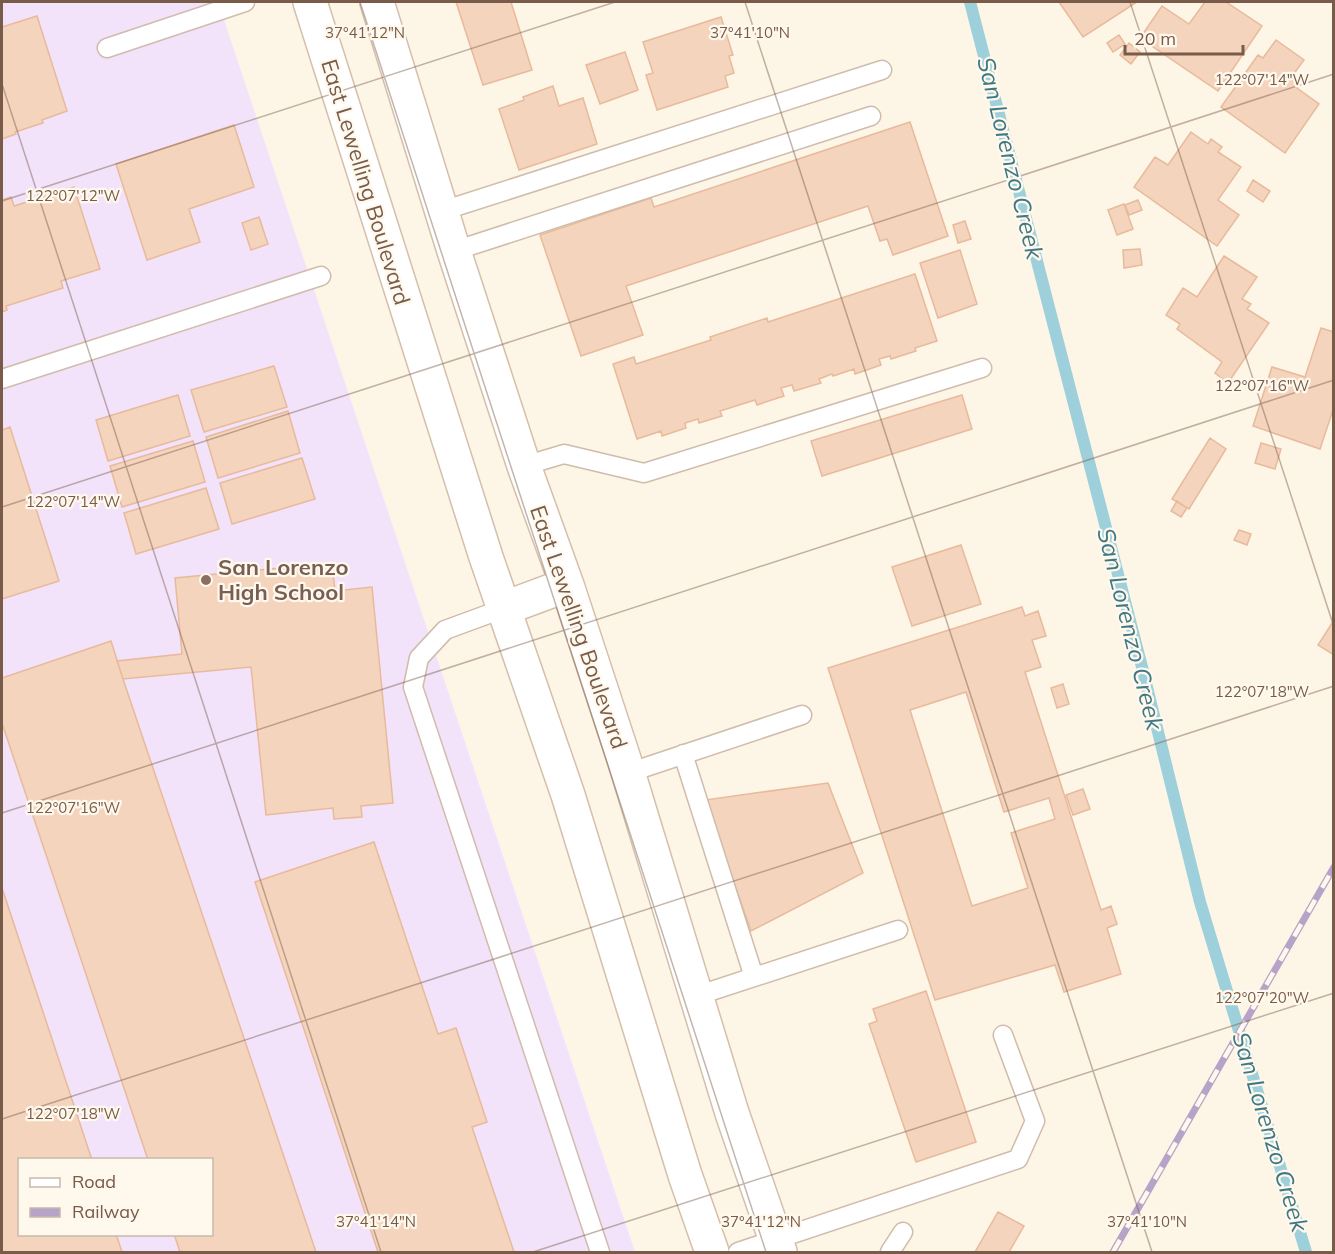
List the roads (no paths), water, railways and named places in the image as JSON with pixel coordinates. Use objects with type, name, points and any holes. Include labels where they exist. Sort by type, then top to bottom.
[{"type":"main road","name":"East Lewelling Boulevard","points":[[310,2],[486,557],[568,795],[685,1174],[712,1252]]},
{"type":"main road","name":"East Lewelling Boulevard","points":[[377,2],[454,251],[628,773],[734,1120],[778,1246]]},
{"type":"main road","points":[[505,608],[567,585]]},
{"type":"lane","points":[[107,48],[245,2]]},
{"type":"lane","points":[[442,211],[882,70]]},
{"type":"lane","points":[[454,251],[871,116]]},
{"type":"lane","points":[[2,379],[321,276]]},
{"type":"lane","points":[[524,466],[564,454],[644,473],[982,368]]},
{"type":"lane","points":[[505,608],[445,630],[419,658],[413,687],[600,1252]]},
{"type":"lane","points":[[628,773],[802,715]]},
{"type":"lane","points":[[683,754],[754,977]]},
{"type":"lane","points":[[696,996],[898,930]]},
{"type":"lane","points":[[738,1252],[778,1246],[1018,1159],[1035,1121],[1003,1035]]},
{"type":"lane","points":[[890,1252],[903,1232]]},
{"type":"waterway","name":"San Lorenzo Creek","points":[[970,2],[1142,667],[1200,902],[1306,1252]]},
{"type":"railway","points":[[1113,1252],[1334,867]]},
{"type":"place","name":"San Lorenzo High School","points":[[206,580]]}]
